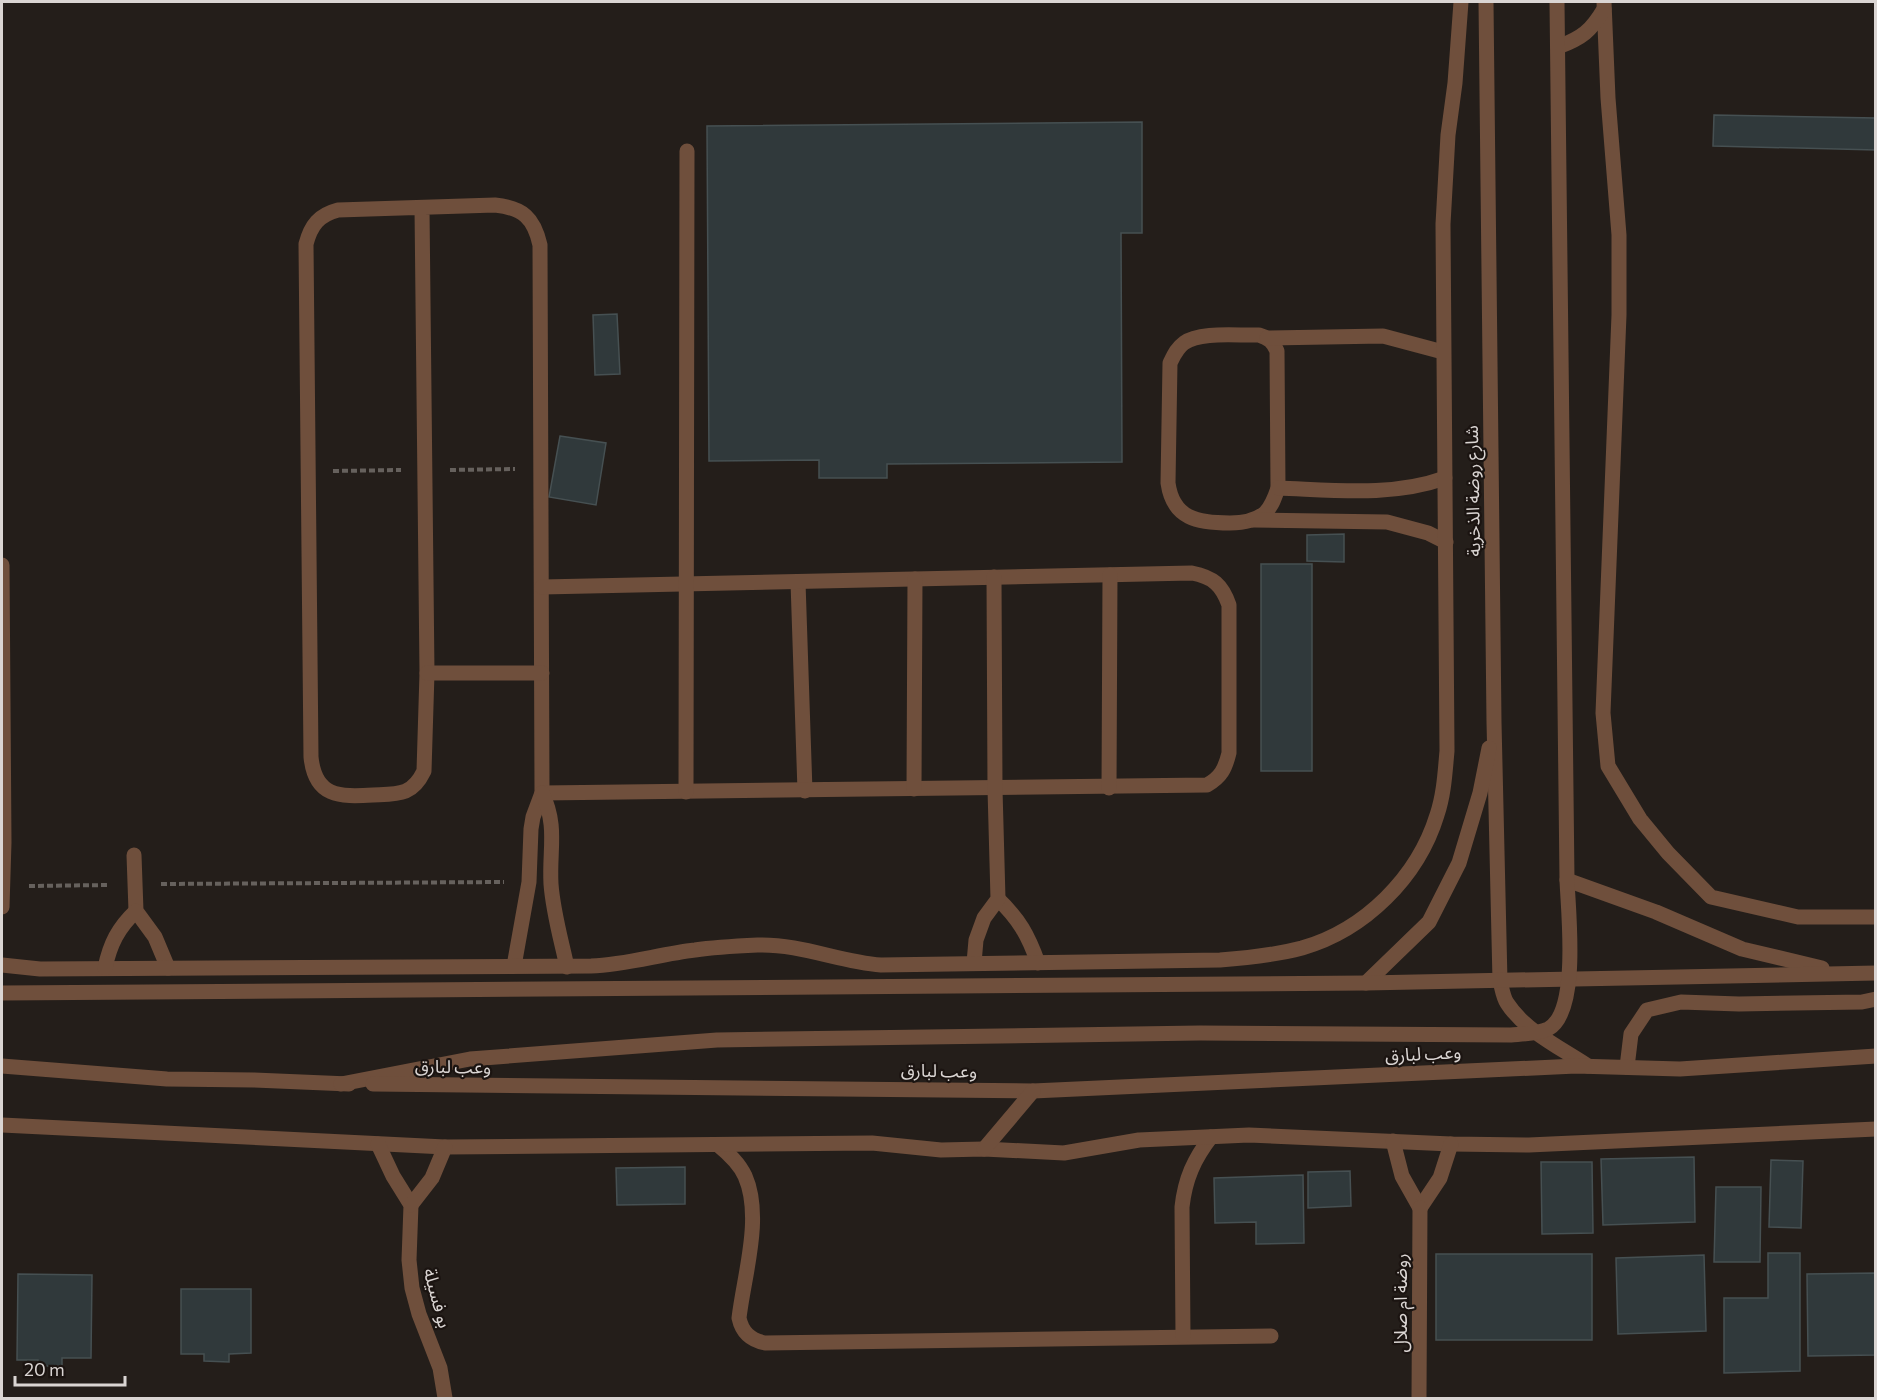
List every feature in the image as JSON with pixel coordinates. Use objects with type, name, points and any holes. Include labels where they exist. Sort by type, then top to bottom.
[{"type":"street","points":[[2,965],[40,969],[613,966],[695,950],[759,945],[784,946],[861,963],[1220,960],[1261,957],[1304,948],[1361,919],[1386,898],[1408,874],[1425,846],[1437,816],[1444,784],[1447,751],[1443,224],[1444,181],[1459,48],[1461,2]]},
{"type":"street","name":"شارع روضة الذخرية","points":[[1486,2],[1494,722],[1500,981]]},
{"type":"street","points":[[341,1084],[470,1059],[717,1040],[1200,1033],[1511,1035],[1550,1028],[1562,1011],[1570,978],[1557,2]]},
{"type":"street","points":[[1558,47],[1578,40],[1593,27],[1604,5]]},
{"type":"street","points":[[1604,5],[1608,98],[1619,236],[1619,315],[1603,713],[1608,766],[1640,819],[1668,854],[1711,897],[1798,917],[1875,917]]},
{"type":"street","points":[[686,792],[687,151]]},
{"type":"street","points":[[422,208],[427,673],[424,771],[419,781],[411,789],[401,794],[347,797],[333,794],[321,785],[313,772],[311,757],[306,244],[309,232],[316,221],[338,210],[495,205],[512,207],[526,216],[536,228],[540,245],[542,587],[542,793],[531,829],[529,882],[514,966]]},
{"type":"street","points":[[1253,520],[1265,513],[1278,488],[1278,360],[1274,344],[1259,335],[1195,338],[1184,343],[1175,352],[1170,363],[1169,375],[1168,483],[1170,495],[1186,515],[1197,521],[1210,523],[1239,523],[1253,520],[1387,522],[1428,533],[1446,542]]},
{"type":"street","points":[[1267,338],[1383,336],[1443,352]]},
{"type":"street","points":[[1278,488],[1389,490],[1445,478]]},
{"type":"street","points":[[2,566],[4,887],[2,907]]},
{"type":"street","points":[[542,587],[1192,573],[1205,575],[1216,582],[1225,593],[1229,606],[1229,753],[1226,767],[1219,778],[1207,785],[1110,788],[542,793]]},
{"type":"street","points":[[1110,575],[1110,788]]},
{"type":"street","points":[[974,963],[976,940],[984,918],[998,899],[994,789],[994,577]]},
{"type":"street","points":[[914,789],[915,579]]},
{"type":"street","points":[[798,582],[805,790]]},
{"type":"street","points":[[427,673],[542,673]]},
{"type":"street","points":[[1366,983],[1429,922],[1459,863],[1480,793],[1494,722]]},
{"type":"street","points":[[542,793],[553,827],[551,883],[555,918],[567,967]]},
{"type":"street","points":[[134,855],[136,911],[155,938],[168,968]]},
{"type":"street","points":[[1567,880],[1656,912],[1742,949],[1845,973]]},
{"type":"street","points":[[529,882],[551,883]]},
{"type":"street","points":[[998,899],[1016,916],[1029,938],[1038,963]]},
{"type":"street","points":[[105,968],[114,936],[136,911]]},
{"type":"street","points":[[2,993],[1366,983],[1875,972]]},
{"type":"street","points":[[1500,981],[1506,1002],[1518,1016],[1537,1032],[1588,1066]]},
{"type":"street","points":[[1627,1067],[1631,1034],[1647,1010],[1681,1002],[1750,1004],[1862,1002],[1875,999]]},
{"type":"street","name":"وعب لبارق","points":[[2,1066],[167,1079],[341,1084],[1033,1091],[1588,1066],[1680,1069],[1875,1056]]},
{"type":"street","points":[[984,1149],[1033,1091]]},
{"type":"street","points":[[2,1125],[446,1147],[872,1143],[941,1150],[984,1149],[1064,1153],[1139,1140],[1249,1135],[1529,1145],[1875,1129]]},
{"type":"street","points":[[1183,1336],[1182,1207],[1184,1187],[1199,1152],[1211,1137]]},
{"type":"street","points":[[1393,1141],[1402,1176],[1420,1208],[1440,1178],[1451,1144]]},
{"type":"street","points":[[378,1144],[393,1176],[411,1205],[432,1178],[446,1147]]},
{"type":"street","points":[[718,1145],[734,1158],[745,1175],[751,1194],[752,1226],[739,1318],[741,1328],[756,1341],[765,1343],[1271,1336]]},
{"type":"street","name":"بو فسيلة","points":[[411,1205],[409,1260],[412,1288],[419,1314],[440,1368],[445,1398]]},
{"type":"street","name":"روضة ام صلال","points":[[1419,1398],[1420,1208]]},
{"type":"path","points":[[4,887],[529,882]]},
{"type":"building","points":[[1714,115],[1876,118],[1876,150],[1713,146]]},
{"type":"building","points":[[1142,122],[1142,233],[1121,233],[1122,462],[887,464],[887,478],[819,478],[819,460],[709,461],[707,126]]},
{"type":"building","points":[[617,314],[620,374],[595,375],[593,315]]},
{"type":"building","points":[[560,436],[606,443],[596,505],[549,497]]},
{"type":"building","points":[[1344,534],[1344,562],[1307,561],[1307,535]]},
{"type":"building","points":[[1261,564],[1312,564],[1312,771],[1261,771]]},
{"type":"building","points":[[1694,1157],[1695,1222],[1603,1225],[1601,1159]]},
{"type":"building","points":[[1771,1160],[1803,1161],[1801,1228],[1769,1227]]},
{"type":"building","points":[[1541,1162],[1592,1162],[1593,1233],[1542,1234]]},
{"type":"building","points":[[685,1167],[685,1204],[617,1205],[616,1168]]},
{"type":"building","points":[[1350,1171],[1351,1206],[1308,1208],[1308,1172]]},
{"type":"building","points":[[1303,1175],[1304,1243],[1256,1244],[1256,1222],[1215,1223],[1214,1178]]},
{"type":"building","points":[[1716,1187],[1761,1187],[1760,1262],[1714,1262]]},
{"type":"building","points":[[1768,1253],[1800,1253],[1800,1371],[1724,1373],[1724,1298],[1768,1298]]},
{"type":"building","points":[[1436,1254],[1592,1254],[1592,1340],[1436,1340]]},
{"type":"building","points":[[1704,1255],[1706,1331],[1618,1334],[1616,1258]]},
{"type":"building","points":[[1876,1273],[1876,1355],[1808,1356],[1807,1274]]},
{"type":"building","points":[[18,1274],[92,1275],[91,1358],[62,1358],[62,1366],[38,1366],[38,1360],[17,1360]]},
{"type":"building","points":[[181,1289],[251,1289],[251,1353],[229,1354],[229,1362],[204,1361],[204,1354],[181,1354]]}]
